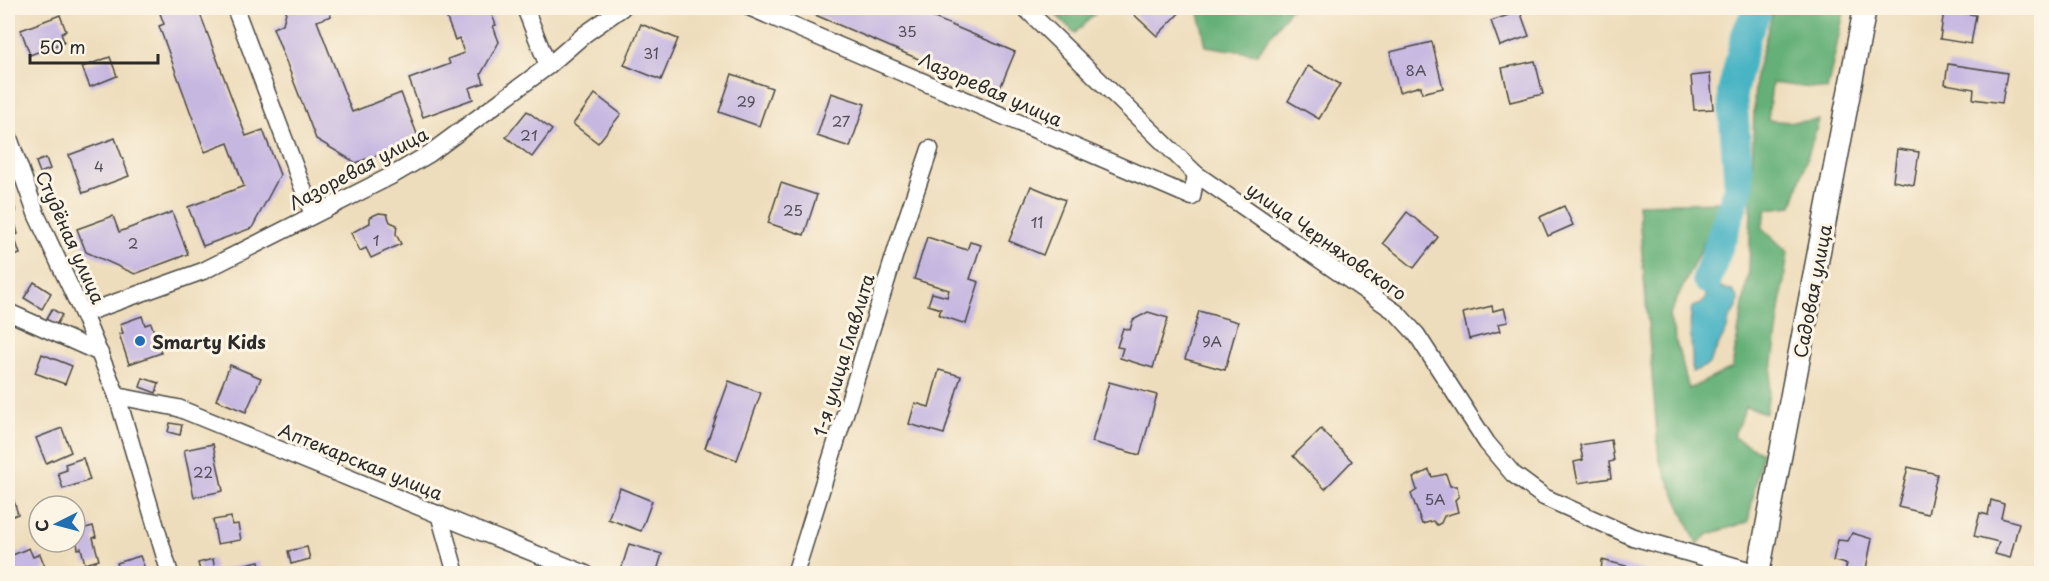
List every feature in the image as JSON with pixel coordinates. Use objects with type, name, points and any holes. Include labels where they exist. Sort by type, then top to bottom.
[{"type":"street","points":[[235,8],[314,215]]},
{"type":"street","points":[[525,8],[548,66]]},
{"type":"street","name":"Лазоревая улица","points":[[83,314],[203,270],[393,175],[429,154],[622,8]]},
{"type":"street","name":"Лазоревая улица","points":[[751,8],[1192,198],[1196,174]]},
{"type":"street","name":"улица Черняховского","points":[[1025,8],[1196,174],[1397,313],[1417,335],[1487,443],[1513,474],[1544,497],[1633,537],[1760,573]]},
{"type":"street","name":"Садовая улица","points":[[1760,573],[1865,8]]},
{"type":"street","name":"Студёная улица","points":[[8,135],[37,216],[83,314],[117,396],[170,573]]},
{"type":"street","name":"1-я улица Главлита","points":[[795,573],[930,149]]},
{"type":"street","points":[[8,312],[100,353]]},
{"type":"street","name":"Аптекарская улица","points":[[117,396],[178,408],[586,573]]},
{"type":"street","points":[[439,514],[456,573]]},
{"type":"green space","points":[[1049,8],[1101,8],[1075,33]]},
{"type":"green space","points":[[1198,8],[1291,8],[1257,54],[1206,46]]},
{"type":"green space","points":[[1774,8],[1845,8],[1827,90],[1772,83],[1768,120],[1790,122],[1819,120],[1792,206],[1767,209],[1762,228],[1788,252],[1766,413],[1746,407],[1733,437],[1762,453],[1748,522],[1709,534],[1697,544],[1659,459],[1638,204],[1723,202],[1669,316],[1689,389],[1732,368],[1749,271],[1755,76]]},
{"type":"water","points":[[1720,274],[1720,287],[1732,291],[1738,298],[1737,308],[1729,319],[1727,329],[1708,365],[1692,372],[1690,323],[1692,307],[1701,304],[1706,299],[1706,285],[1709,279]]},
{"type":"building","points":[[158,8],[189,8],[191,14],[199,11],[246,136],[263,130],[280,175],[252,228],[203,246],[188,207],[244,186],[228,143],[205,152],[159,26],[164,24]]},
{"type":"building","points":[[287,8],[328,8],[331,16],[317,21],[352,112],[401,93],[419,139],[356,163],[316,139],[273,28],[283,24]]},
{"type":"building","points":[[443,8],[489,8],[496,25],[493,26],[499,42],[481,74],[484,83],[469,88],[473,99],[423,117],[409,79],[450,64],[448,59],[464,53],[459,38],[455,40]]},
{"type":"building","points":[[799,8],[911,8],[1015,52],[998,93]]},
{"type":"building","points":[[1127,8],[1184,8],[1157,36]]},
{"type":"building","points":[[1944,10],[1976,15],[1971,44],[1940,39]]},
{"type":"building","points":[[1520,11],[1529,36],[1500,46],[1491,21]]},
{"type":"building","points":[[60,15],[66,31],[61,33],[64,42],[30,55],[21,30]]},
{"type":"building","points":[[641,24],[678,39],[661,80],[624,65]]},
{"type":"building","points":[[1432,42],[1443,88],[1422,93],[1421,86],[1399,92],[1390,52]]},
{"type":"building","points":[[110,57],[117,76],[90,87],[82,67]]},
{"type":"building","points":[[1535,61],[1543,94],[1510,102],[1502,68]]},
{"type":"building","points":[[1948,64],[2007,73],[2002,103],[1973,99],[1974,89],[1945,84]]},
{"type":"building","points":[[1308,66],[1340,84],[1319,119],[1288,101]]},
{"type":"building","points":[[732,74],[772,88],[759,126],[719,112]]},
{"type":"building","points":[[1710,74],[1713,109],[1694,110],[1691,76]]},
{"type":"building","points":[[831,93],[865,104],[850,147],[817,136]]},
{"type":"building","points":[[595,94],[621,114],[598,143],[573,124]]},
{"type":"building","points":[[527,111],[552,130],[532,157],[506,137]]},
{"type":"building","points":[[115,138],[129,176],[83,193],[69,155]]},
{"type":"building","points":[[1897,149],[1919,152],[1914,185],[1893,181]]},
{"type":"building","points":[[46,158],[50,169],[40,173],[36,162]]},
{"type":"building","points":[[781,183],[817,195],[804,235],[768,223]]},
{"type":"building","points":[[1031,186],[1065,200],[1043,255],[1009,241]]},
{"type":"building","points":[[12,198],[16,212],[8,215],[8,199]]},
{"type":"building","points":[[1564,206],[1573,225],[1548,236],[1540,217]]},
{"type":"building","points":[[172,212],[188,254],[135,274],[86,252],[77,229],[113,216],[119,232]]},
{"type":"building","points":[[1407,212],[1438,237],[1414,268],[1383,243]]},
{"type":"building","points":[[379,213],[387,214],[390,222],[397,225],[396,234],[401,244],[371,258],[366,248],[360,251],[351,233],[370,223],[370,217]]},
{"type":"building","points":[[15,223],[18,234],[14,236],[20,254],[8,258],[8,225]]},
{"type":"building","points":[[927,237],[967,250],[970,242],[981,245],[970,279],[979,282],[966,324],[939,315],[941,309],[928,305],[932,293],[947,297],[949,290],[914,279]]},
{"type":"building","points":[[34,282],[51,293],[42,309],[24,298]]},
{"type":"building","points":[[1492,306],[1493,311],[1504,308],[1508,322],[1498,324],[1500,331],[1469,339],[1463,313]]},
{"type":"building","points":[[52,309],[62,315],[56,325],[46,320]]},
{"type":"building","points":[[1199,311],[1238,322],[1225,370],[1185,359]]},
{"type":"building","points":[[1148,312],[1168,318],[1153,368],[1120,358],[1123,348],[1117,347],[1123,328],[1130,330],[1133,320]]},
{"type":"building","points":[[142,316],[145,325],[151,323],[161,353],[129,364],[119,334],[123,333],[120,324]]},
{"type":"building","points":[[42,354],[72,366],[65,384],[35,373]]},
{"type":"building","points":[[230,365],[261,378],[246,412],[216,400]]},
{"type":"building","points":[[939,370],[961,376],[944,434],[909,424],[915,403],[929,407]]},
{"type":"building","points":[[143,378],[159,383],[156,393],[140,387]]},
{"type":"building","points":[[729,381],[761,393],[737,460],[705,448]]},
{"type":"building","points":[[1109,382],[1157,395],[1140,455],[1092,442]]},
{"type":"building","points":[[170,423],[182,425],[180,435],[168,432]]},
{"type":"building","points":[[62,428],[71,452],[46,463],[36,438]]},
{"type":"building","points":[[1321,429],[1352,461],[1325,489],[1293,456]]},
{"type":"building","points":[[1611,440],[1614,461],[1609,462],[1611,478],[1578,483],[1574,462],[1583,460],[1580,445]]},
{"type":"building","points":[[213,444],[223,491],[194,497],[184,450]]},
{"type":"building","points":[[83,458],[90,480],[63,489],[58,473],[67,470],[65,464]]},
{"type":"building","points":[[1908,467],[1937,474],[1928,514],[1898,507]]},
{"type":"building","points":[[1429,470],[1432,477],[1446,474],[1450,486],[1457,486],[1459,496],[1455,500],[1458,512],[1444,516],[1441,523],[1437,525],[1433,521],[1422,524],[1411,494],[1417,490],[1413,478]]},
{"type":"building","points":[[8,482],[18,514],[8,518]]},
{"type":"building","points":[[620,488],[652,501],[641,531],[608,519]]},
{"type":"building","points":[[1991,500],[2004,504],[2001,518],[2019,523],[2010,558],[1995,554],[1999,542],[1974,536],[1980,513],[1988,515]]},
{"type":"building","points":[[231,517],[232,525],[238,524],[241,540],[217,544],[213,520]]},
{"type":"building","points":[[93,526],[96,537],[93,538],[99,560],[85,564],[82,554],[87,554],[87,528]]},
{"type":"building","points":[[1852,533],[1872,539],[1865,574],[1845,571],[1847,564],[1833,561],[1838,540],[1848,541]]},
{"type":"building","points":[[629,544],[662,554],[656,574],[632,574],[621,570]]},
{"type":"building","points":[[307,547],[310,559],[291,564],[288,551]]},
{"type":"building","points":[[27,549],[27,554],[32,554],[33,557],[40,554],[46,569],[39,572],[40,574],[9,574],[8,557]]},
{"type":"building","points":[[140,556],[147,574],[120,574],[117,563]]},
{"type":"building","points":[[213,559],[215,570],[201,574],[198,563]]},
{"type":"building","points":[[1602,560],[1655,573],[1655,574],[1601,574]]},
{"type":"building","points":[[259,561],[262,574],[225,574],[224,569]]},
{"type":"waterway","points":[[1707,279],[1739,187],[1732,93],[1746,35],[1758,8]]},
{"type":"place","name":"Smarty Kids","points":[[140,341]]}]
